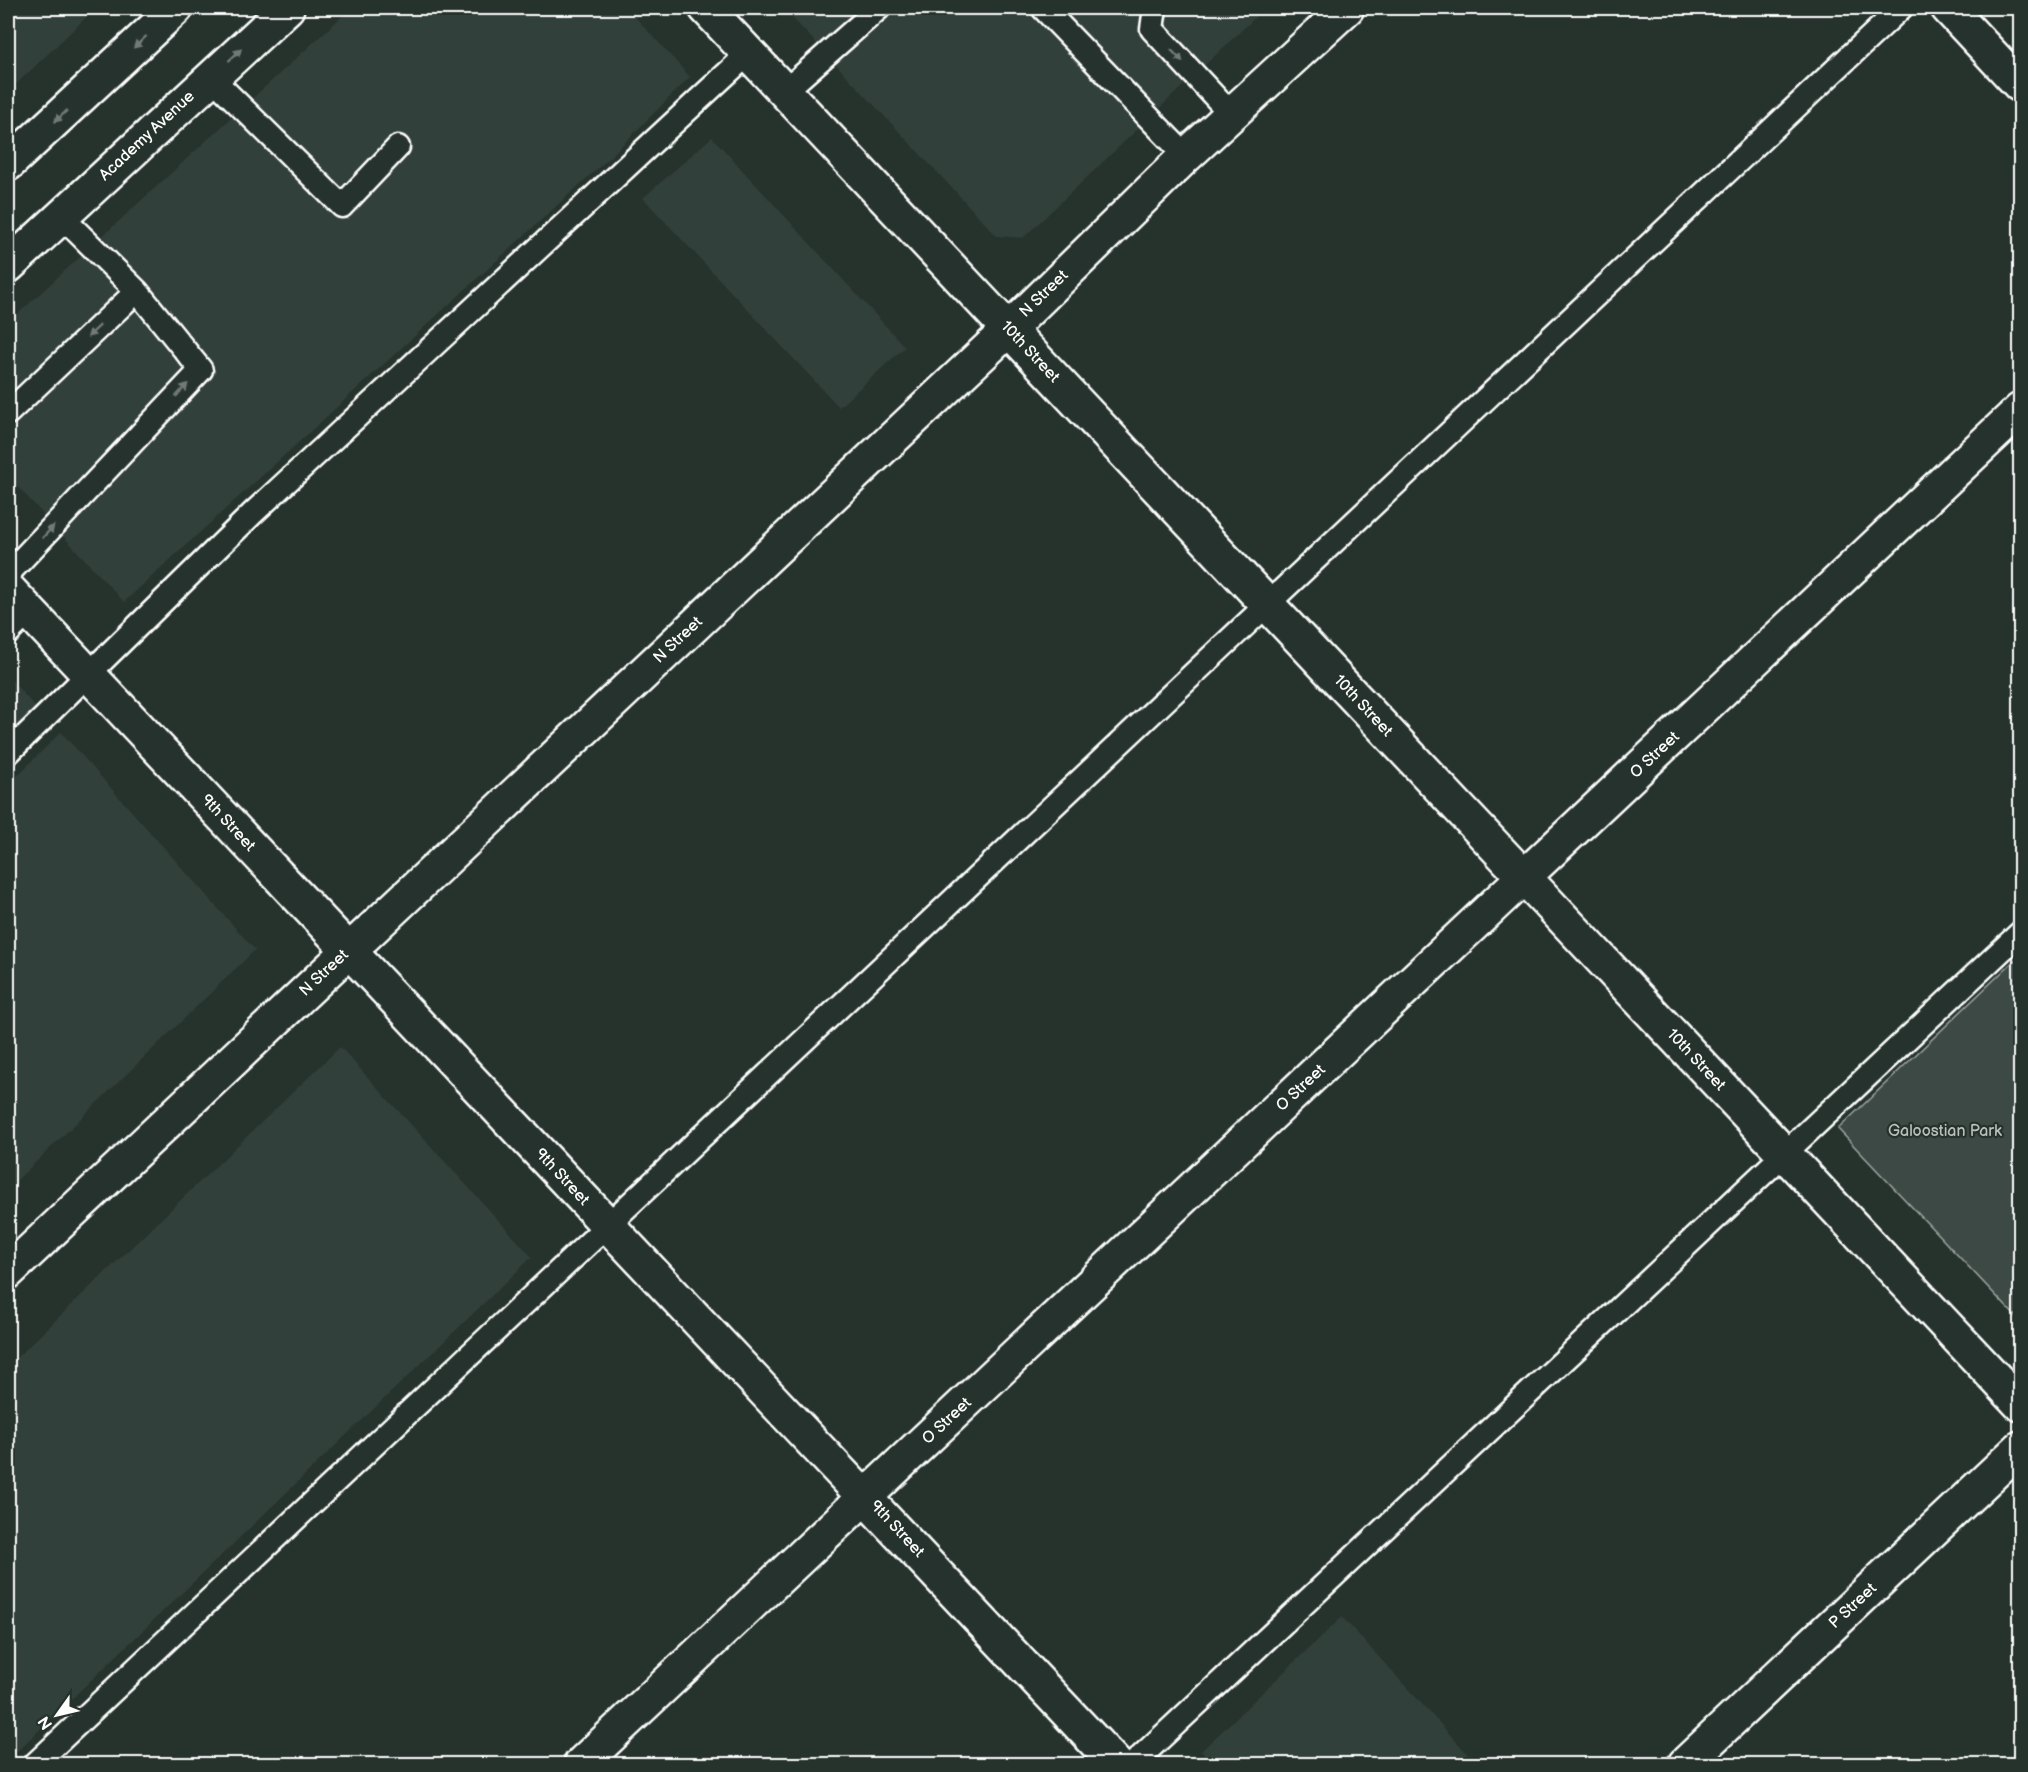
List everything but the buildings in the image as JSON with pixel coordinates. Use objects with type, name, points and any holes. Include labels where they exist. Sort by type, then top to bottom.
[{"type":"street","points":[[8,164],[176,8]]},
{"type":"street","name":"Academy Avenue","points":[[8,266],[287,8]]},
{"type":"street","name":"N Street","points":[[8,1272],[1009,329],[1186,156],[1347,8]]},
{"type":"street","points":[[1948,8],[2020,85]]},
{"type":"street","name":"10th Street","points":[[717,11],[749,53],[2020,1404]]},
{"type":"street","name":"O Street","points":[[581,1764],[2020,410]]},
{"type":"street","name":"9th Street","points":[[15,611],[89,676],[867,1497],[1116,1764]]},
{"type":"street","name":"P Street","points":[[1685,1764],[2020,1448]]},
{"type":"lane","points":[[786,90],[879,8]]},
{"type":"lane","points":[[1043,8],[1186,156]]},
{"type":"lane","points":[[1155,8],[1152,29],[1231,114]]},
{"type":"lane","points":[[35,1764],[606,1224],[702,1137],[1266,603],[1901,8]]},
{"type":"lane","points":[[8,753],[253,513],[749,53]]},
{"type":"lane","points":[[211,77],[342,206],[398,147]]},
{"type":"lane","points":[[8,574],[201,370],[137,291],[61,216]]},
{"type":"lane","points":[[8,413],[137,291]]},
{"type":"lane","points":[[1133,1764],[2020,933]]},
{"type":"shaded area","points":[[8,8],[96,8],[8,92]]},
{"type":"shaded area","points":[[351,8],[627,8],[690,77],[610,157],[124,602],[8,476],[8,323]]},
{"type":"shaded area","points":[[783,8],[1265,8],[1023,238],[997,236]]},
{"type":"shaded area","points":[[712,137],[905,347],[839,407],[643,198]]},
{"type":"shaded area","points":[[8,676],[35,707],[8,734]]},
{"type":"shaded area","points":[[61,732],[255,950],[8,1189],[8,785]]},
{"type":"shaded area","points":[[340,1047],[532,1257],[8,1760],[8,1366]]},
{"type":"shaded area","points":[[1342,1617],[1477,1764],[1213,1764],[1201,1751]]},
{"type":"green space","name":"Galoostian Park","points":[[2020,955],[2020,1321],[1838,1129]]}]
